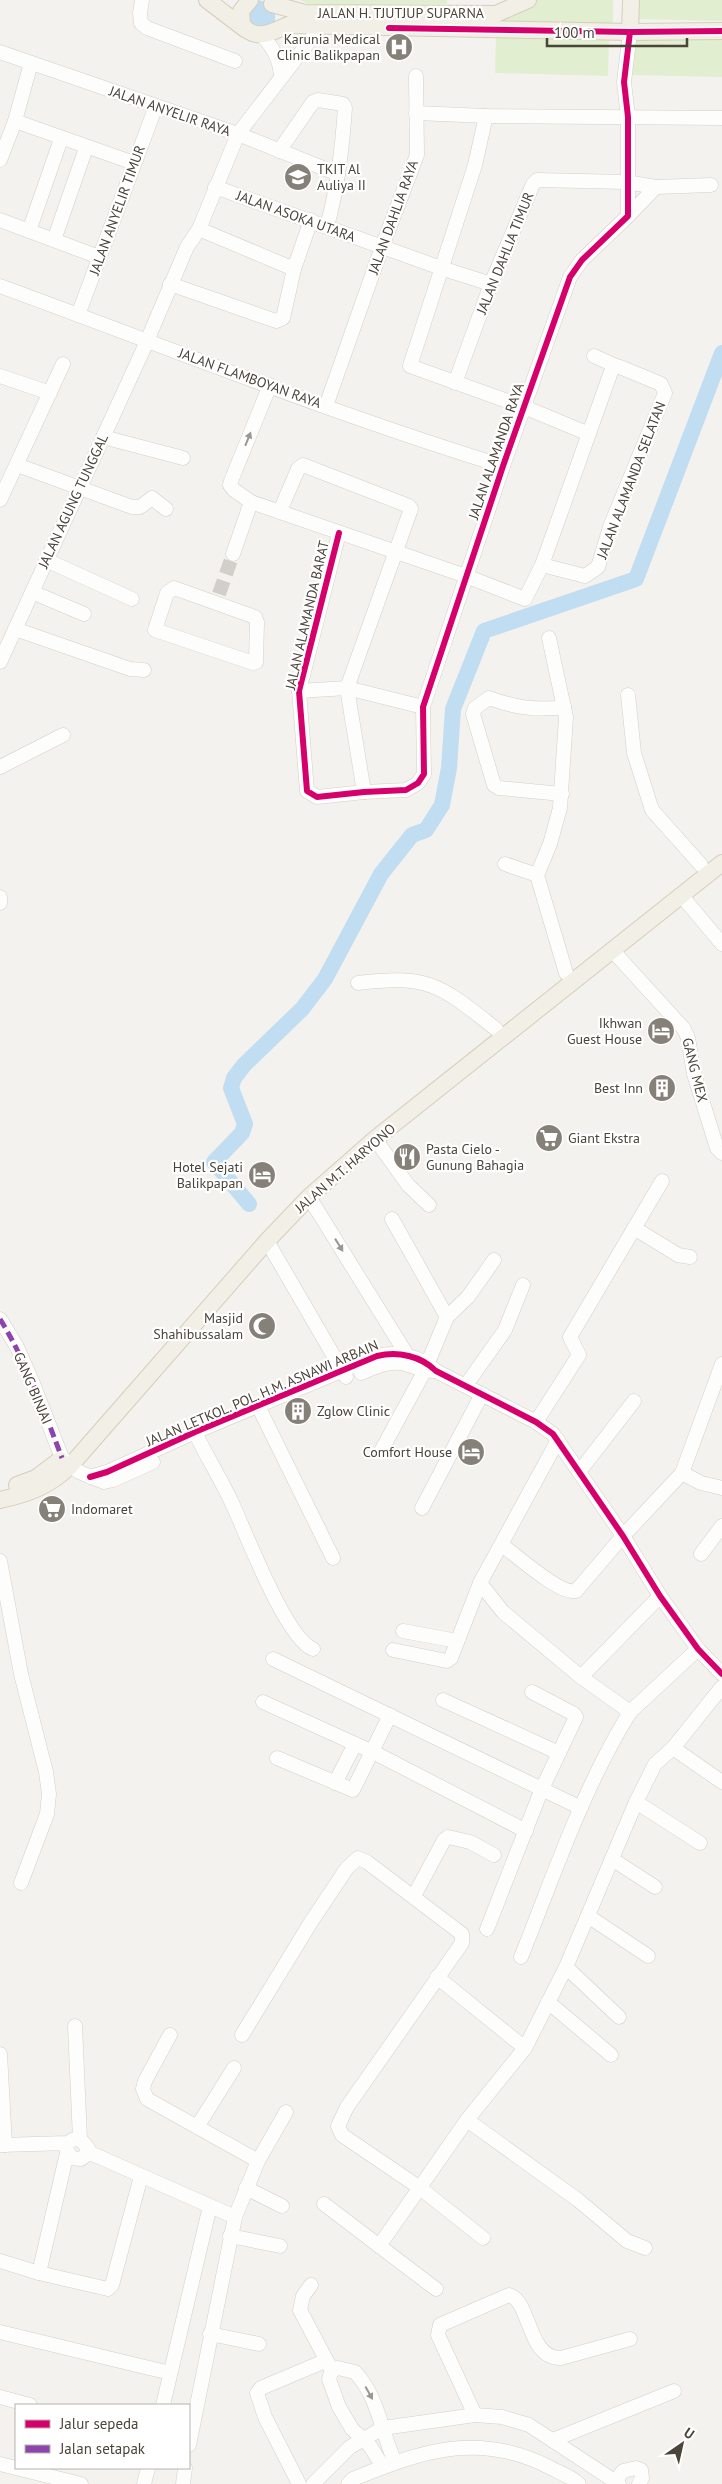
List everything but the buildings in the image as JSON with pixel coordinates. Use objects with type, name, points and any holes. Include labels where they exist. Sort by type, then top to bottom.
[{"type":"main road","points":[[207,0],[259,33]]},
{"type":"main road","points":[[250,0],[244,5],[240,18],[259,33]]},
{"type":"main road","name":"JALAN H. TJUTJUP SUPARNA","points":[[271,1],[305,13],[496,14],[528,0]]},
{"type":"main road","points":[[630,32],[631,0]]},
{"type":"main road","points":[[259,33],[277,23],[276,9],[271,1]]},
{"type":"main road","name":"JALAN H. TJUTJUP SUPARNA","points":[[259,33],[288,25],[630,32],[722,31]]},
{"type":"main road","name":"JALAN M.T. HARYONO","points":[[0,1500],[24,1495],[42,1487],[269,1234],[310,1182],[361,1138],[496,1029],[701,865],[722,851]]},
{"type":"main road","name":"JALAN M.T. HARYONO","points":[[269,1234],[375,1139],[722,863]]},
{"type":"main road","name":"JALAN M.T. HARYONO","points":[[0,1489],[36,1478],[66,1462]]},
{"type":"street","points":[[142,0],[141,23],[147,28],[235,61]]},
{"type":"street","name":"JALAN AGUNG TUNGGAL","points":[[0,662],[148,341],[170,284],[187,247],[199,229],[238,134],[321,26]]},
{"type":"street","points":[[628,216],[626,182],[628,117],[624,82],[630,32]]},
{"type":"street","points":[[259,33],[274,49],[280,65],[281,76]]},
{"type":"street","name":"JALAN ANYELIR RAYA","points":[[0,52],[238,134],[338,174]]},
{"type":"street","points":[[0,160],[15,121],[31,62]]},
{"type":"street","name":"JALAN DAHLIA RAYA","points":[[326,406],[382,247],[417,155],[416,76]]},
{"type":"street","points":[[279,151],[310,104],[318,100],[341,102],[345,108],[338,174],[327,226]]},
{"type":"street","name":"JALAN ANYELIR TIMUR","points":[[78,314],[156,106]]},
{"type":"street","points":[[416,113],[486,116],[722,118]]},
{"type":"street","points":[[486,116],[475,165],[410,366],[524,407],[589,434]]},
{"type":"street","points":[[15,121],[86,148],[134,163]]},
{"type":"street","points":[[29,230],[62,139]]},
{"type":"street","points":[[54,240],[86,148]]},
{"type":"street","name":"JALAN DAHLIA TIMUR","points":[[455,383],[491,284],[533,184],[537,180],[626,182]]},
{"type":"street","points":[[626,182],[656,187],[711,185]]},
{"type":"street","name":"JALAN ASOKA UTARA","points":[[215,187],[491,284]]},
{"type":"street","name":"JALAN ALAMANDA RAYA","points":[[307,791],[317,797],[406,790],[418,783],[424,774],[423,707],[503,466],[570,276],[582,260],[656,187]]},
{"type":"street","points":[[0,220],[100,257]]},
{"type":"street","points":[[170,284],[276,321],[285,317],[294,269],[311,220]]},
{"type":"street","points":[[199,229],[294,269]]},
{"type":"street","name":"JALAN FLAMBOYAN RAYA","points":[[0,286],[443,448],[503,466]]},
{"type":"street","points":[[270,386],[230,485],[234,490],[251,502],[396,554],[466,576],[523,599],[528,598],[542,565],[611,373],[616,366],[594,356]]},
{"type":"street","points":[[0,500],[63,364]]},
{"type":"street","name":"JALAN ALAMANDA SELATAN","points":[[542,565],[585,576],[598,567],[613,519],[665,393],[661,384],[616,366]]},
{"type":"street","points":[[0,376],[50,393]]},
{"type":"street","points":[[103,437],[183,458]]},
{"type":"street","points":[[17,464],[79,489],[136,508],[149,499],[154,498],[166,509]]},
{"type":"street","points":[[280,511],[298,469],[303,465],[409,506],[411,512],[348,688],[364,792]]},
{"type":"street","points":[[233,554],[251,502]]},
{"type":"street","name":"JALAN ALAMANDA BARAT","points":[[307,791],[299,691],[339,533]]},
{"type":"street","points":[[46,560],[132,599]]},
{"type":"street","points":[[172,588],[217,599],[252,615],[257,620],[256,662],[253,663],[155,630],[167,593],[172,588]]},
{"type":"street","points":[[32,592],[84,614]]},
{"type":"street","points":[[15,629],[130,668],[144,670]]},
{"type":"street","points":[[549,638],[566,718],[562,794],[550,844],[537,875],[566,973]]},
{"type":"street","points":[[299,691],[348,688],[423,707]]},
{"type":"street","points":[[628,695],[634,753],[652,810],[701,865]]},
{"type":"street","points":[[562,794],[499,788],[494,785],[473,714],[475,708],[490,698],[516,706],[547,710],[564,707]]},
{"type":"street","points":[[0,767],[63,735]]},
{"type":"street","points":[[505,864],[537,875]]},
{"type":"street","points":[[681,895],[722,944]]},
{"type":"street","points":[[0,898],[0,903]]},
{"type":"street","name":"GANG MEX","points":[[612,950],[684,1029],[688,1038],[694,1074],[717,1148],[722,1153]]},
{"type":"street","points":[[358,983],[416,980],[435,986],[450,993],[496,1029]]},
{"type":"street","points":[[375,1139],[408,1185],[429,1205]]},
{"type":"street","points":[[536,1422],[578,1358],[578,1351],[570,1337],[662,1181]]},
{"type":"street","points":[[309,1197],[407,1356]]},
{"type":"street","points":[[392,1219],[446,1320]]},
{"type":"street","points":[[634,1228],[678,1255],[690,1256]]},
{"type":"street","points":[[269,1234],[345,1374]]},
{"type":"street","points":[[381,1451],[429,1368],[446,1320],[468,1297],[494,1260]]},
{"type":"street","points":[[466,1384],[505,1330],[523,1285]]},
{"type":"street","name":"GANG BINJAI","points":[[0,1319],[17,1347],[66,1462]]},
{"type":"street","name":"JALAN LETKOL. POL. H.M. ASNAWI ARBAIN","points":[[197,1436],[262,1414],[389,1353],[407,1356],[466,1384],[536,1422],[558,1440],[623,1536],[660,1596],[698,1648],[722,1674]]},
{"type":"street","name":"JALAN LETKOL. POL. H.M. ASNAWI ARBAIN","points":[[66,1462],[90,1477],[197,1436],[345,1374],[399,1363],[429,1368]]},
{"type":"street","points":[[502,1545],[550,1581],[567,1591],[576,1591],[623,1536],[682,1473],[722,1364]]},
{"type":"street","points":[[422,1508],[482,1394]]},
{"type":"street","points":[[579,1472],[634,1401]]},
{"type":"street","points":[[262,1414],[333,1558]]},
{"type":"street","points":[[197,1436],[232,1502],[262,1571],[300,1640],[313,1649]]},
{"type":"street","points":[[393,1650],[447,1660],[451,1658],[480,1583],[558,1440]]},
{"type":"street","points":[[682,1473],[700,1483],[722,1488]]},
{"type":"street","points":[[701,1554],[722,1526]]},
{"type":"street","points":[[0,1561],[21,1674],[46,1772],[49,1794],[47,1814],[21,1884]]},
{"type":"street","points":[[480,1583],[504,1612],[582,1677],[630,1712]]},
{"type":"street","points":[[582,1677],[660,1596]]},
{"type":"street","points":[[403,1631],[457,1641]]},
{"type":"street","points":[[521,1957],[581,1808],[614,1739],[630,1712],[698,1648]]},
{"type":"street","points":[[273,1659],[581,1808]]},
{"type":"street","points":[[379,2246],[467,2120],[525,2048],[566,1967],[636,1802],[656,1764],[673,1748],[722,1687]]},
{"type":"street","points":[[487,1929],[542,1790],[576,1715],[532,1692]]},
{"type":"street","points":[[442,1700],[559,1753]]},
{"type":"street","points":[[263,1702],[372,1752],[526,1831]]},
{"type":"street","points":[[277,1758],[350,1790],[356,1788],[390,1715]]},
{"type":"street","points":[[335,1783],[354,1744]]},
{"type":"street","points":[[673,1748],[722,1782]]},
{"type":"street","points":[[636,1802],[700,1843]]},
{"type":"street","points":[[414,1896],[444,1840],[448,1837],[470,1842],[494,1855]]},
{"type":"street","points":[[242,2035],[311,1922],[354,1860],[358,1858],[367,1862],[414,1896],[462,1934],[462,1943],[437,1976],[347,2107],[338,2126],[342,2135],[420,2188],[483,2238]]},
{"type":"street","points":[[612,1859],[655,1887]]},
{"type":"street","points":[[588,1916],[648,1956]]},
{"type":"street","points":[[566,1967],[618,2017]]},
{"type":"street","points":[[437,1976],[525,2048]]},
{"type":"street","points":[[548,2002],[611,2055]]},
{"type":"street","points":[[39,2273],[72,2145],[75,2026]]},
{"type":"street","points":[[170,2035],[145,2081],[143,2089],[148,2099],[258,2161]]},
{"type":"street","points":[[0,2054],[2,2145],[87,2144],[88,2152]]},
{"type":"street","points":[[197,2127],[234,2068]]},
{"type":"street","points":[[190,2440],[235,2217],[258,2161],[286,2112]]},
{"type":"street","points":[[467,2120],[578,2200],[627,2241],[645,2248]]},
{"type":"street","points":[[72,2145],[76,2160],[81,2159],[88,2152]]},
{"type":"street","points":[[88,2152],[235,2217]]},
{"type":"street","points":[[0,2260],[39,2273],[103,2289],[112,2285],[141,2176]]},
{"type":"street","points":[[246,2188],[282,2206]]},
{"type":"street","points":[[324,2204],[436,2289]]},
{"type":"street","points":[[163,2404],[210,2206]]},
{"type":"street","points":[[230,2236],[280,2246]]},
{"type":"street","points":[[311,2285],[303,2296],[300,2310],[329,2365],[329,2379],[340,2407],[352,2429],[389,2464]]},
{"type":"street","points":[[475,2415],[438,2335],[440,2325],[509,2295],[517,2300],[542,2352],[551,2358],[560,2358],[630,2339]]},
{"type":"street","points":[[0,2332],[170,2373]]},
{"type":"street","points":[[210,2334],[259,2344]]},
{"type":"street","points":[[299,2484],[265,2417],[257,2393],[261,2388],[329,2365],[351,2370],[359,2376],[370,2392],[381,2416],[389,2464]]},
{"type":"street","points":[[553,2440],[674,2390]]},
{"type":"street","points":[[0,2397],[26,2404]]},
{"type":"street","points":[[313,2484],[350,2447],[362,2438],[383,2428],[475,2415],[502,2417],[529,2425],[617,2482],[623,2471],[636,2468],[641,2470],[642,2475],[639,2484]]},
{"type":"street","points":[[348,2484],[353,2479],[389,2464],[447,2448],[492,2447],[536,2461],[579,2484]]},
{"type":"street","points":[[0,2464],[15,2468]]},
{"type":"street","points":[[20,2469],[81,2484]]},
{"type":"street","points":[[144,2484],[148,2469]]},
{"type":"street","points":[[183,2484],[185,2469]]},
{"type":"green space","points":[[300,0],[447,0],[447,4],[309,4]]},
{"type":"green space","points":[[536,0],[613,0],[613,24],[491,20]]},
{"type":"green space","points":[[635,0],[722,0],[722,21],[634,19]]},
{"type":"green space","points":[[496,33],[609,36],[608,76],[495,73]]},
{"type":"green space","points":[[633,34],[722,36],[722,77],[632,75]]},
{"type":"water","points":[[255,0],[265,2],[272,7],[275,19],[274,24],[254,32],[243,11]]},
{"type":"waterway","points":[[249,1204],[214,1162],[242,1133],[245,1124],[231,1088],[234,1078],[244,1065],[302,1009],[325,979],[381,874],[412,835],[426,830],[442,805],[449,768],[453,709],[484,631],[636,579],[722,353]]},
{"type":"tunnel","points":[[219,594],[233,554]]},
{"type":"marked path","points":[[0,1319],[27,1370],[62,1458]]},
{"type":"cycle path","points":[[389,28],[630,32],[722,31]]},
{"type":"cycle path","points":[[339,533],[299,691],[307,791],[317,797],[406,790],[418,783],[424,774],[423,707],[503,466],[570,277],[582,260],[628,216],[628,117],[624,82],[630,32]]},
{"type":"cycle path","points":[[90,1477],[107,1472],[195,1432],[377,1356],[393,1354],[416,1358],[436,1371],[536,1422],[553,1434],[623,1536],[660,1596],[698,1649],[722,1674]]},
{"type":"place","name":"Karunia Medical Clinic Balikpapan","points":[[399,47]]},
{"type":"place","name":"TKIT Al Auliya II","points":[[298,177]]},
{"type":"place","name":"Ikhwan Guest House","points":[[661,1031]]},
{"type":"place","name":"Best Inn","points":[[662,1088]]},
{"type":"place","name":"Giant Ekstra","points":[[549,1138]]},
{"type":"place","name":"Pasta Cielo - Gunung Bahagia","points":[[407,1157]]},
{"type":"place","name":"Hotel Sejati Balikpapan","points":[[262,1175]]},
{"type":"place","name":"Masjid Shahibussalam","points":[[262,1326]]},
{"type":"place","name":"Zglow Clinic","points":[[298,1411]]},
{"type":"place","name":"Comfort House","points":[[471,1452]]},
{"type":"place","name":"Indomaret","points":[[52,1509]]}]
